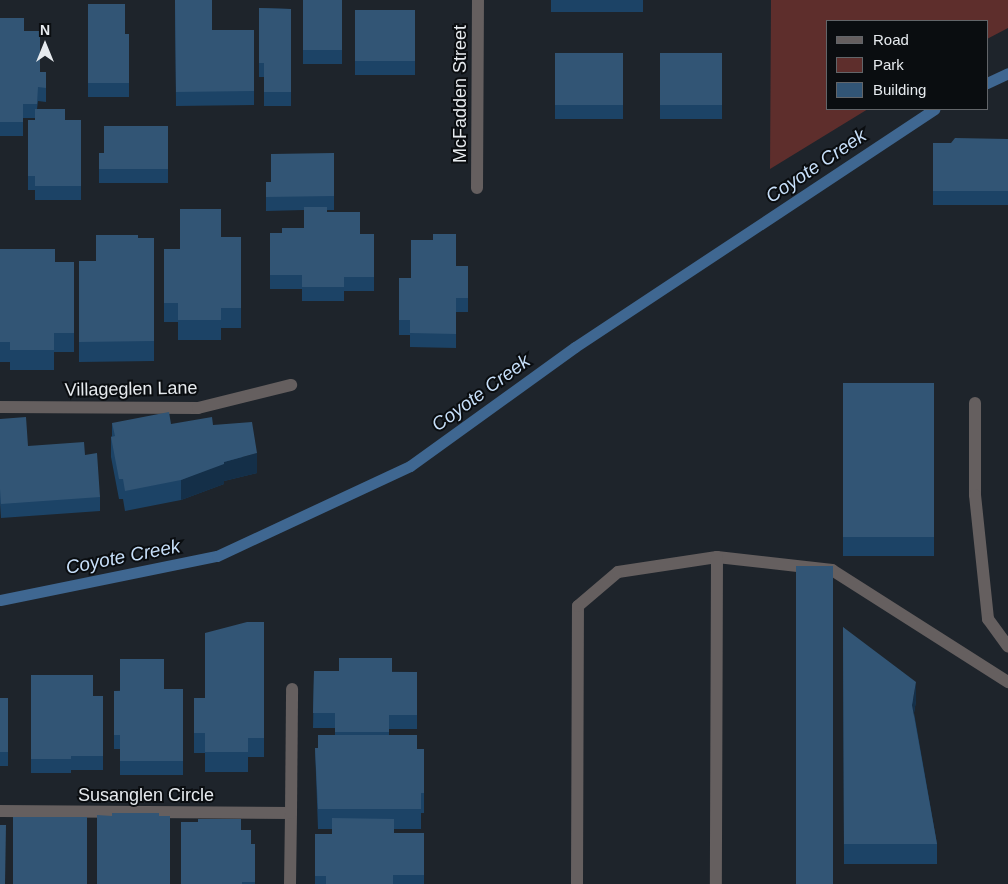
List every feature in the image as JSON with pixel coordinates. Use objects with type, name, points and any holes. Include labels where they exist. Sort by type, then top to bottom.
[{"type":"street","name":"McFadden Street","points":[[477,188],[478,0]]},
{"type":"street","name":"Villageglen Lane","points":[[0,407],[198,408],[290,385]]},
{"type":"street","points":[[975,403],[975,495],[988,619],[1008,647]]},
{"type":"street","points":[[577,884],[578,606],[618,572],[717,557],[832,570],[1008,682]]},
{"type":"street","points":[[716,884],[717,557]]},
{"type":"street","points":[[290,884],[292,689]]},
{"type":"street","name":"Susanglen Circle","points":[[0,811],[291,813]]},
{"type":"green space","points":[[771,0],[1008,0],[1008,28],[988,38],[988,20],[826,20],[826,110],[866,110],[770,169]]},
{"type":"building","points":[[175,0],[212,0],[212,30],[254,30],[254,91],[176,92]]},
{"type":"building","points":[[303,0],[342,0],[342,50],[303,50]]},
{"type":"building","points":[[88,4],[125,4],[125,34],[129,34],[129,83],[88,83]]},
{"type":"building","points":[[259,8],[291,9],[291,92],[264,92],[264,63],[259,63]]},
{"type":"building","points":[[355,10],[415,10],[415,61],[355,61]]},
{"type":"building","points":[[0,18],[24,18],[24,31],[40,31],[40,72],[46,72],[46,88],[38,87],[37,104],[23,104],[23,122],[0,122]]},
{"type":"building","points":[[555,53],[623,53],[623,105],[555,105]]},
{"type":"building","points":[[660,53],[722,53],[722,105],[660,105]]},
{"type":"building","points":[[35,109],[65,109],[65,120],[81,120],[81,186],[35,186],[35,176],[28,176],[28,120],[35,120]]},
{"type":"building","points":[[104,126],[168,126],[168,169],[99,169],[99,153],[104,153]]},
{"type":"building","points":[[955,138],[1008,139],[1008,191],[933,191],[933,143],[951,143]]},
{"type":"building","points":[[334,153],[334,196],[266,197],[266,182],[271,182],[271,154]]},
{"type":"building","points":[[304,207],[327,207],[327,212],[360,212],[360,234],[374,234],[374,277],[344,277],[344,287],[302,287],[302,275],[270,275],[270,233],[282,233],[282,228],[304,228]]},
{"type":"building","points":[[180,209],[221,209],[221,237],[241,237],[241,308],[221,308],[221,320],[178,320],[178,303],[164,303],[164,249],[180,249]]},
{"type":"building","points":[[433,234],[456,234],[456,266],[468,266],[468,298],[456,298],[456,334],[410,333],[410,320],[399,320],[399,278],[411,278],[411,240],[433,240]]},
{"type":"building","points":[[96,235],[138,235],[138,238],[154,238],[154,341],[79,342],[79,261],[96,261]]},
{"type":"building","points":[[0,249],[55,249],[55,262],[74,262],[74,333],[54,333],[54,350],[10,350],[10,342],[0,342]]},
{"type":"building","points":[[843,383],[934,383],[934,537],[843,537]]},
{"type":"building","points":[[169,412],[171,424],[212,417],[213,425],[252,422],[257,453],[224,462],[224,464],[181,480],[125,491],[123,479],[119,479],[111,437],[115,436],[112,423]]},
{"type":"building","points":[[26,417],[28,446],[84,442],[85,455],[97,453],[100,497],[1,504],[0,419]]},
{"type":"building","points":[[796,566],[833,566],[833,884],[796,884]]},
{"type":"building","points":[[247,622],[264,622],[264,738],[248,738],[248,752],[205,752],[205,733],[194,733],[194,698],[205,698],[205,633]]},
{"type":"building","points":[[843,627],[916,682],[912,705],[937,844],[844,844]]},
{"type":"building","points":[[339,658],[392,658],[392,672],[417,672],[417,715],[389,715],[389,732],[335,732],[335,713],[313,713],[314,671],[339,671]]},
{"type":"building","points":[[120,659],[164,659],[164,689],[183,689],[183,761],[120,761],[120,735],[114,735],[114,691],[120,691]]},
{"type":"building","points":[[31,675],[93,675],[93,696],[103,696],[103,756],[71,756],[71,759],[31,759]]},
{"type":"building","points":[[0,698],[8,698],[8,752],[0,752]]},
{"type":"building","points":[[318,735],[417,735],[417,749],[424,749],[424,793],[421,793],[421,809],[318,809],[315,748],[318,748]]},
{"type":"building","points":[[112,813],[159,813],[159,816],[170,816],[170,884],[97,884],[97,815],[112,816]]},
{"type":"building","points":[[13,817],[87,817],[87,884],[13,884]]},
{"type":"building","points":[[332,818],[394,819],[394,833],[424,833],[424,875],[393,875],[393,884],[326,884],[326,876],[315,876],[315,834],[332,834]]},
{"type":"building","points":[[198,819],[241,819],[241,830],[251,830],[251,844],[255,844],[255,882],[242,882],[242,884],[181,884],[181,822],[198,822]]},
{"type":"building","points":[[0,825],[6,825],[5,884],[0,884]]},
{"type":"waterway","name":"Coyote Creek","points":[[988,83],[1008,73]]},
{"type":"waterway","name":"Coyote Creek","points":[[0,600],[217,556],[410,466],[575,347],[932,110]]}]
